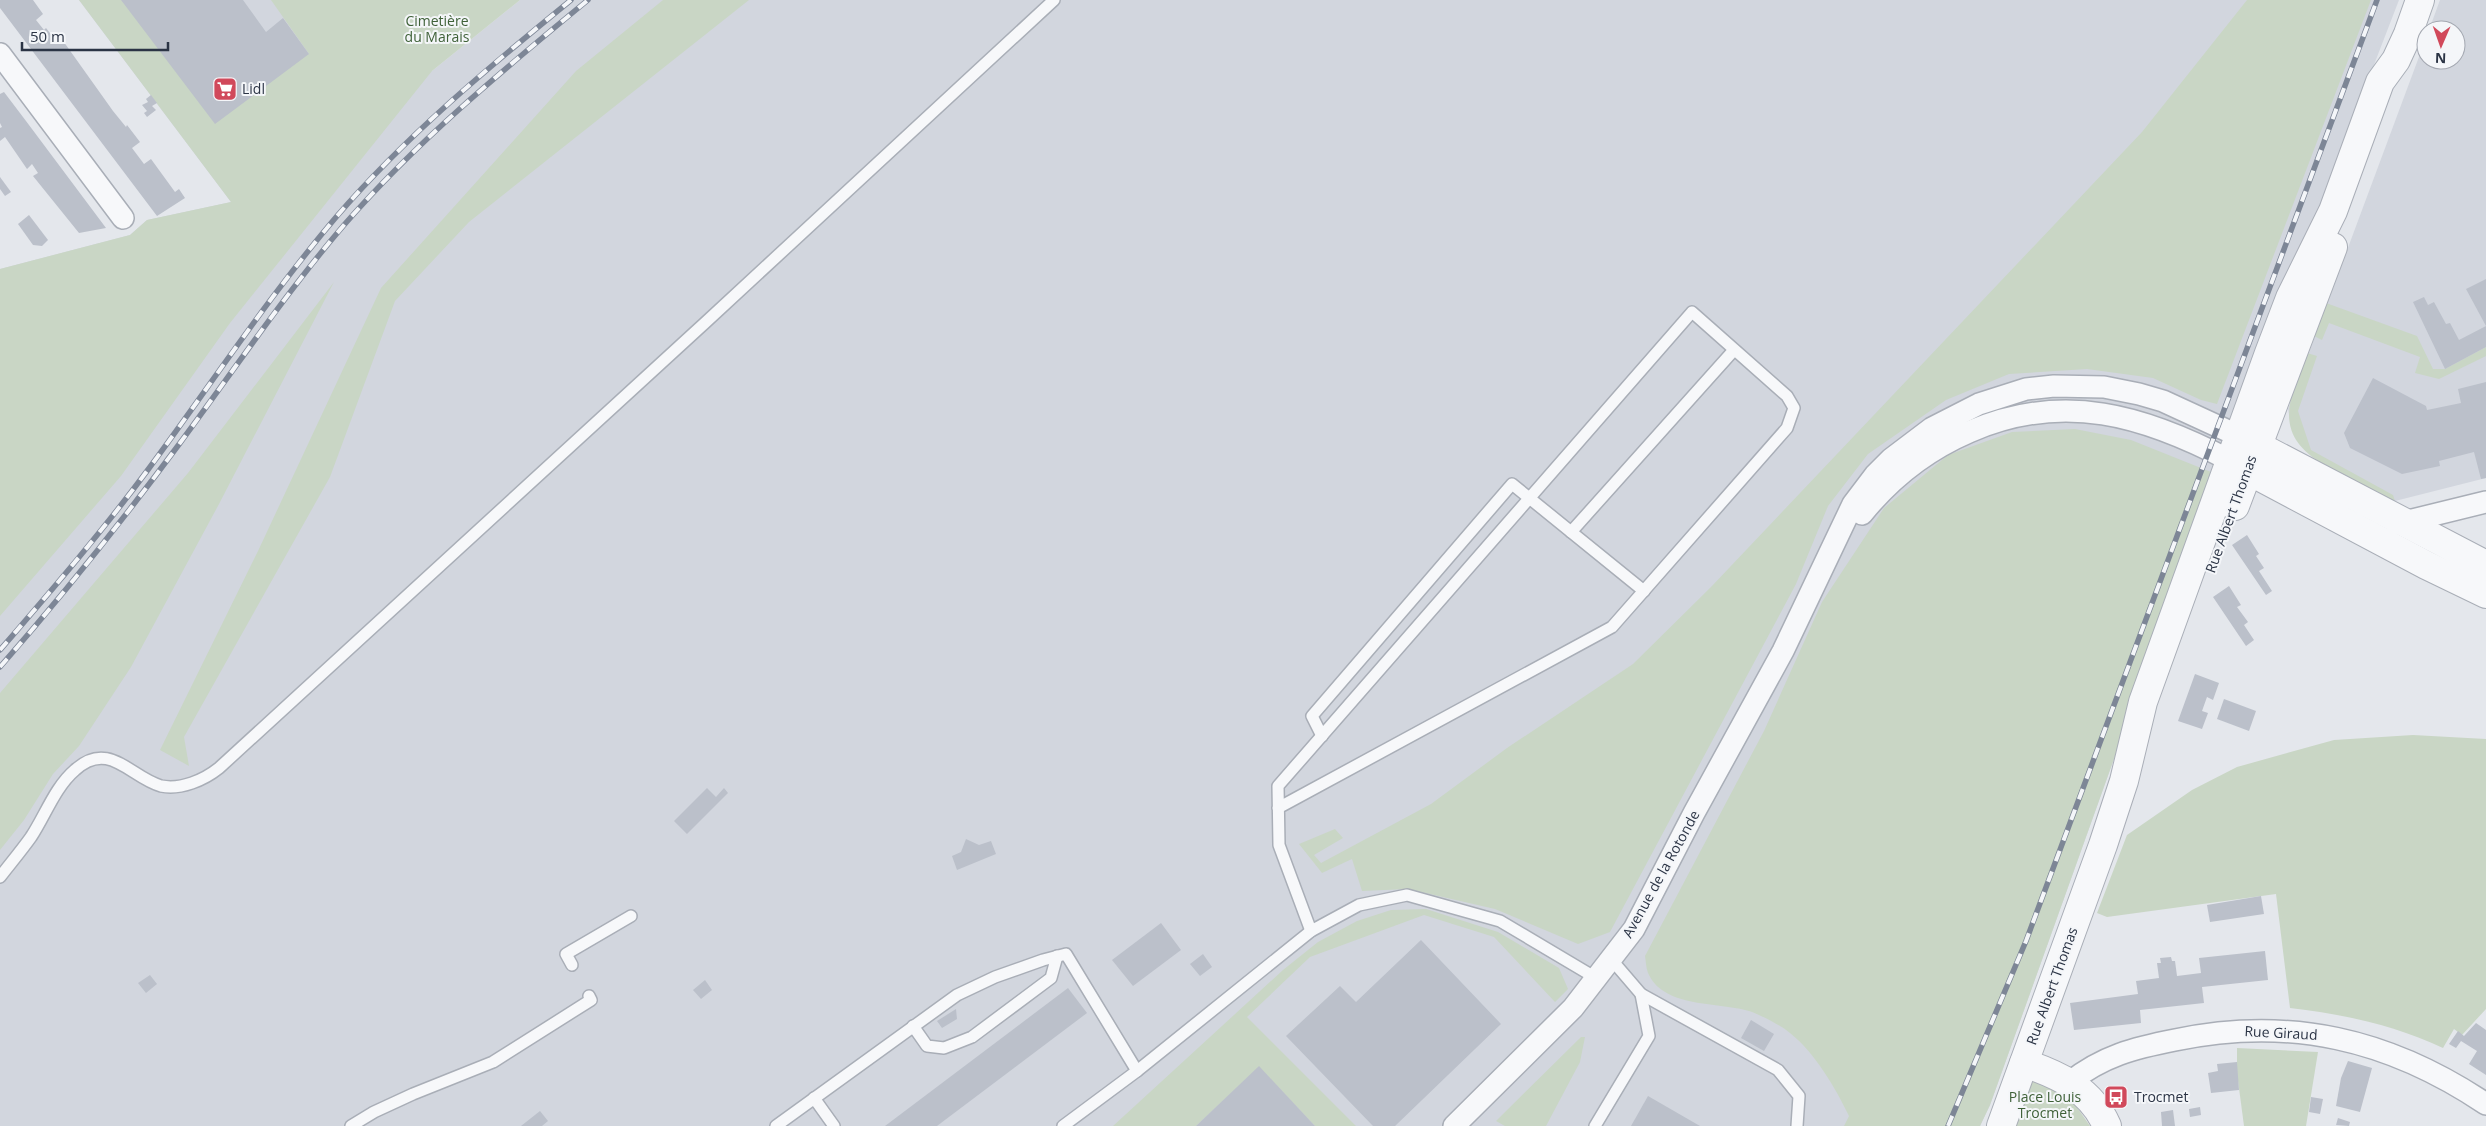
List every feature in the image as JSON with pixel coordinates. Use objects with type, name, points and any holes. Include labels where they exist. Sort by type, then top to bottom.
[{"type":"street","name":"Rue Albert Thomas","points":[[2001,1126],[2103,846],[2158,711],[2244,453],[2284,314],[2347,179],[2380,82],[2396,60],[2420,0]]},
{"type":"street","points":[[0,54],[123,218]]},
{"type":"street","name":"Avenue de la Rotonde","points":[[1454,1126],[1573,1008],[1634,929],[1816,585],[1853,504],[1875,475],[1911,442],[1952,416],[1979,404],[2035,388],[2054,386],[2104,387],[2163,401],[2244,453]]},
{"type":"street","points":[[2244,453],[2405,522],[2486,565]]},
{"type":"street","points":[[2244,453],[2364,532],[2486,594]]},
{"type":"street","points":[[2364,532],[2486,502]]},
{"type":"street","name":"Rue Giraud","points":[[2070,1082],[2092,1065],[2108,1057],[2146,1046],[2224,1032],[2278,1030],[2342,1038],[2399,1056],[2453,1082],[2486,1104]]},
{"type":"street","points":[[2024,1063],[2070,1082],[2096,1106],[2107,1126]]},
{"type":"lane","points":[[0,877],[30,838],[62,786],[75,770],[86,762],[102,758],[122,763],[161,786],[176,786],[208,777],[715,315],[1054,0]]},
{"type":"lane","points":[[1278,808],[1612,627],[1787,428],[1794,408],[1787,396],[1692,312],[1278,786],[1278,808],[1279,845],[1311,931]]},
{"type":"lane","points":[[1571,532],[1734,350]]},
{"type":"lane","points":[[1322,736],[1312,716],[1512,484],[1644,591]]},
{"type":"lane","points":[[1063,1126],[1137,1071],[1311,931],[1359,905],[1407,895],[1500,920],[1596,978]]},
{"type":"lane","points":[[572,965],[566,954],[631,916]]},
{"type":"lane","points":[[776,1126],[957,995],[996,977],[1066,954],[1137,1071]]},
{"type":"lane","points":[[913,1026],[927,1046],[944,1048],[972,1037],[1051,978],[1057,956]]},
{"type":"lane","points":[[1611,959],[1641,994],[1778,1070],[1799,1096],[1797,1126]]},
{"type":"lane","points":[[1595,1126],[1649,1036],[1641,994]]},
{"type":"lane","points":[[351,1126],[374,1112],[412,1094],[493,1062],[591,1000],[589,996]]},
{"type":"lane","points":[[814,1098],[834,1126]]},
{"type":"shaded area","points":[[79,0],[378,0],[432,71],[520,0],[2399,0],[2216,474],[1990,1105],[1980,1126],[0,1126],[0,269],[130,235],[147,220],[231,202]]},
{"type":"shaded area","points":[[2440,0],[2486,0],[2486,478],[2395,501],[2312,457],[2299,443],[2291,427],[2288,409],[2416,65],[2416,70],[2466,70],[2466,20],[2433,20]]},
{"type":"green space","name":"Cimetière du Marais","points":[[79,0],[121,0],[309,54],[271,0],[520,0],[432,71],[230,323],[121,476],[0,616],[0,269],[130,235],[147,220],[231,202]]},
{"type":"green space","points":[[663,0],[749,0],[469,222],[395,301],[330,477],[184,737],[189,766],[160,750],[258,551],[381,288],[576,71]]},
{"type":"green space","points":[[2247,0],[2371,0],[2217,404],[2201,400],[2153,378],[2087,369],[2009,374],[1946,400],[1868,454],[1828,506],[1796,584],[1610,932],[1578,944],[1495,909],[1408,889],[1362,891],[1352,859],[1322,873],[1299,844],[1335,829],[1343,838],[1314,855],[1321,863],[1431,804],[1507,748],[1633,664],[1711,587],[2142,132]]},
{"type":"green space","points":[[334,282],[219,504],[131,667],[79,746],[53,774],[24,820],[0,850],[0,693],[188,473]]},
{"type":"green space","points":[[2326,303],[2417,336],[2433,369],[2445,369],[2486,347],[2486,356],[2439,379],[2415,373],[2420,357],[2329,323],[2322,340],[2314,336]]},
{"type":"green space","points":[[2307,353],[2317,356],[2298,411],[2311,450],[2393,495],[2395,501],[2320,462],[2305,450],[2295,438],[2290,425],[2289,412],[2295,384]]},
{"type":"green space","points":[[2075,429],[2131,440],[2216,474],[1990,1105],[1980,1126],[1844,1126],[1849,1116],[1824,1071],[1808,1050],[1790,1033],[1770,1020],[1749,1011],[1680,999],[1667,993],[1657,986],[1649,975],[1645,956],[1764,731],[1822,602],[1884,508],[1948,455],[2012,432]]},
{"type":"green space","points":[[2413,735],[2486,739],[2486,1009],[2462,1035],[2454,1029],[2443,1048],[2406,1033],[2368,1022],[2290,1008],[2276,894],[2107,917],[2097,913],[2127,835],[2192,790],[2237,767],[2334,740]]},
{"type":"green space","points":[[1426,909],[1498,932],[1559,968],[1568,989],[1555,1002],[1494,937],[1424,915],[1310,957],[1247,1017],[1356,1126],[1315,1126],[1259,1067],[1196,1126],[1113,1126],[1283,970],[1318,942],[1357,921],[1391,910]]},
{"type":"green space","points":[[1581,1037],[1585,1037],[1580,1062],[1546,1126],[1505,1126],[1496,1121]]},
{"type":"green space","points":[[2237,1048],[2318,1052],[2306,1126],[2244,1126],[2237,1073]]},
{"type":"green space","name":"Place Louis Trocmet","points":[[2041,1080],[2072,1100],[2090,1126],[2013,1126],[2029,1082]]},
{"type":"building","points":[[0,0],[33,0],[43,14],[36,20],[44,30],[46,28],[57,42],[61,38],[113,111],[140,142],[132,148],[144,164],[151,159],[175,192],[179,189],[185,198],[157,216],[0,8]]},
{"type":"building","name":"Lidl","points":[[121,0],[243,0],[266,32],[283,18],[309,54],[215,124]]},
{"type":"building","points":[[4,92],[106,228],[79,233],[33,176],[38,173],[32,164],[27,169],[5,137],[0,141],[0,128],[2,127],[0,123],[0,94]]},
{"type":"building","points":[[151,95],[157,103],[152,106],[156,110],[147,117],[144,113],[147,111],[142,105],[148,102],[146,99]]},
{"type":"building","points":[[0,177],[11,192],[5,196],[0,189]]},
{"type":"building","points":[[29,215],[48,240],[42,246],[33,245],[18,224]]},
{"type":"building","points":[[2486,279],[2486,326],[2466,289]]},
{"type":"building","points":[[2424,297],[2428,305],[2434,302],[2446,324],[2450,323],[2459,340],[2486,326],[2486,347],[2445,369],[2413,302]]},
{"type":"building","points":[[2373,378],[2426,406],[2427,410],[2461,403],[2458,389],[2486,382],[2486,478],[2481,479],[2474,452],[2439,461],[2440,466],[2402,474],[2350,448],[2344,433]]},
{"type":"building","points":[[2247,535],[2259,554],[2256,556],[2264,568],[2259,571],[2272,591],[2266,595],[2232,545]]},
{"type":"building","points":[[2229,586],[2241,605],[2237,607],[2248,622],[2244,625],[2254,640],[2246,646],[2213,597]]},
{"type":"building","points":[[2195,674],[2219,683],[2213,700],[2207,697],[2202,711],[2208,713],[2202,729],[2178,721]]},
{"type":"building","points":[[2224,699],[2256,711],[2249,731],[2217,719]]},
{"type":"building","points":[[707,788],[716,797],[724,788],[728,793],[687,834],[674,821]]},
{"type":"building","points":[[966,839],[979,845],[991,841],[996,854],[957,870],[952,856],[961,852]]},
{"type":"building","points":[[2261,896],[2264,914],[2210,922],[2207,905]]},
{"type":"building","points":[[1161,923],[1181,950],[1133,986],[1112,960]]},
{"type":"building","points":[[1421,940],[1501,1024],[1395,1126],[1373,1126],[1286,1036],[1340,986],[1356,1002]]},
{"type":"building","points":[[2265,951],[2268,980],[2202,987],[2204,1003],[2140,1010],[2141,1023],[2074,1030],[2070,1003],[2138,994],[2136,981],[2159,978],[2157,963],[2161,963],[2160,958],[2171,957],[2172,961],[2175,961],[2177,976],[2201,973],[2199,958]]},
{"type":"building","points":[[1203,954],[1212,967],[1200,976],[1190,964]]},
{"type":"building","points":[[150,975],[157,984],[146,993],[138,983]]},
{"type":"building","points":[[705,980],[712,990],[701,999],[693,990]]},
{"type":"building","points":[[1068,988],[1087,1013],[937,1126],[885,1126]]},
{"type":"building","points":[[956,1009],[957,1019],[942,1028],[937,1021]]},
{"type":"building","points":[[1751,1020],[1774,1034],[1764,1051],[1741,1038]]},
{"type":"building","points":[[2476,1023],[2486,1030],[2486,1075],[2469,1064],[2477,1051],[2461,1041],[2456,1048],[2449,1044],[2458,1031],[2464,1036]]},
{"type":"building","points":[[2348,1061],[2372,1068],[2360,1112],[2336,1106],[2341,1078]]},
{"type":"building","points":[[2237,1062],[2239,1090],[2211,1093],[2208,1073],[2218,1071],[2217,1064]]},
{"type":"building","points":[[1259,1066],[1315,1126],[1196,1126]]},
{"type":"building","points":[[1648,1096],[1700,1126],[1631,1126]]},
{"type":"building","points":[[2311,1097],[2323,1099],[2320,1114],[2309,1112]]},
{"type":"building","points":[[2200,1107],[2201,1115],[2190,1117],[2189,1109]]},
{"type":"building","points":[[2173,1110],[2175,1126],[2162,1126],[2161,1112]]},
{"type":"building","points":[[540,1111],[548,1121],[542,1126],[521,1126]]},
{"type":"building","points":[[2338,1118],[2350,1122],[2349,1126],[2336,1125]]},
{"type":"railway","points":[[0,650],[130,494],[263,310],[337,216],[420,130],[479,76],[571,0]]},
{"type":"railway","points":[[0,667],[115,529],[280,305],[344,225],[431,135],[588,0]]},
{"type":"railway","points":[[1948,1126],[2026,941],[2377,0]]},
{"type":"place","name":"Lidl","points":[[225,89]]},
{"type":"place","name":"Trocmet","points":[[2116,1097]]}]
